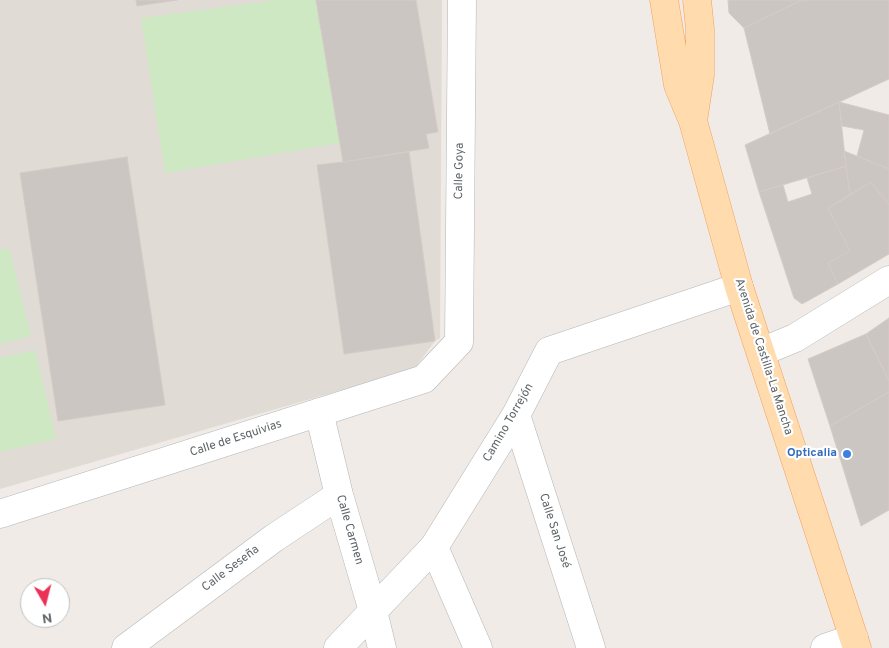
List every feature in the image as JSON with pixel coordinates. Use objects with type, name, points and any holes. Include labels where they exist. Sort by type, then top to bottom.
[{"type":"main road","name":"Avenida de Castilla-La Mancha","points":[[664,0],[678,85],[693,121],[739,287],[856,643]]},
{"type":"main road","name":"Avenida de Castilla-La Mancha","points":[[693,121],[700,76],[700,29],[697,0]]},
{"type":"street","name":"Calle Goya","points":[[459,342],[462,0]]},
{"type":"street","points":[[761,352],[795,338],[889,280]]},
{"type":"street","name":"Camino Torrejón","points":[[338,648],[434,547],[516,415],[549,351],[739,287]]},
{"type":"street","name":"Calle de Esquivias","points":[[0,514],[424,379],[459,342]]},
{"type":"street","name":"Calle Carmen","points":[[319,412],[339,495],[382,648]]},
{"type":"street","name":"Calle San José","points":[[516,415],[591,648]]},
{"type":"street","name":"Calle Seseña","points":[[126,648],[274,538],[339,495]]},
{"type":"street","points":[[434,547],[478,648]]},
{"type":"street","points":[[825,648],[856,643]]},
{"type":"shaded area","points":[[0,0],[442,0],[440,338],[435,341],[414,369],[0,489]]},
{"type":"green space","points":[[278,0],[316,0],[340,143],[165,173],[141,18]]},
{"type":"green space","points":[[9,248],[31,336],[0,344],[0,250]]},
{"type":"green space","points":[[35,350],[56,439],[0,452],[0,358]]},
{"type":"building","points":[[136,0],[177,0],[137,6]]},
{"type":"building","points":[[316,0],[416,0],[438,132],[426,134],[429,148],[343,162]]},
{"type":"building","points":[[728,0],[802,0],[744,28],[729,13]]},
{"type":"building","points":[[802,0],[889,0],[889,79],[770,134],[744,28]]},
{"type":"building","points":[[839,102],[846,166],[759,192],[745,145]]},
{"type":"building","points":[[839,102],[889,115],[889,169],[857,156],[864,130],[842,126]]},
{"type":"building","points":[[844,151],[889,169],[889,205],[871,182],[850,195]]},
{"type":"building","points":[[409,152],[435,341],[344,354],[317,165]]},
{"type":"building","points":[[127,157],[165,405],[58,421],[20,173]]},
{"type":"building","points":[[846,166],[850,195],[828,208],[850,251],[828,263],[838,284],[802,304],[794,298],[759,192],[783,185],[788,202],[812,194],[807,178]]},
{"type":"building","points":[[871,182],[889,205],[889,254],[838,284],[828,263],[850,251],[828,208]]},
{"type":"building","points":[[889,318],[889,381],[866,334]]},
{"type":"building","points":[[866,334],[889,381],[889,392],[830,426],[808,359]]},
{"type":"building","points":[[889,392],[889,510],[861,526],[830,426]]},
{"type":"place","name":"Opticalia","points":[[847,454]]}]
